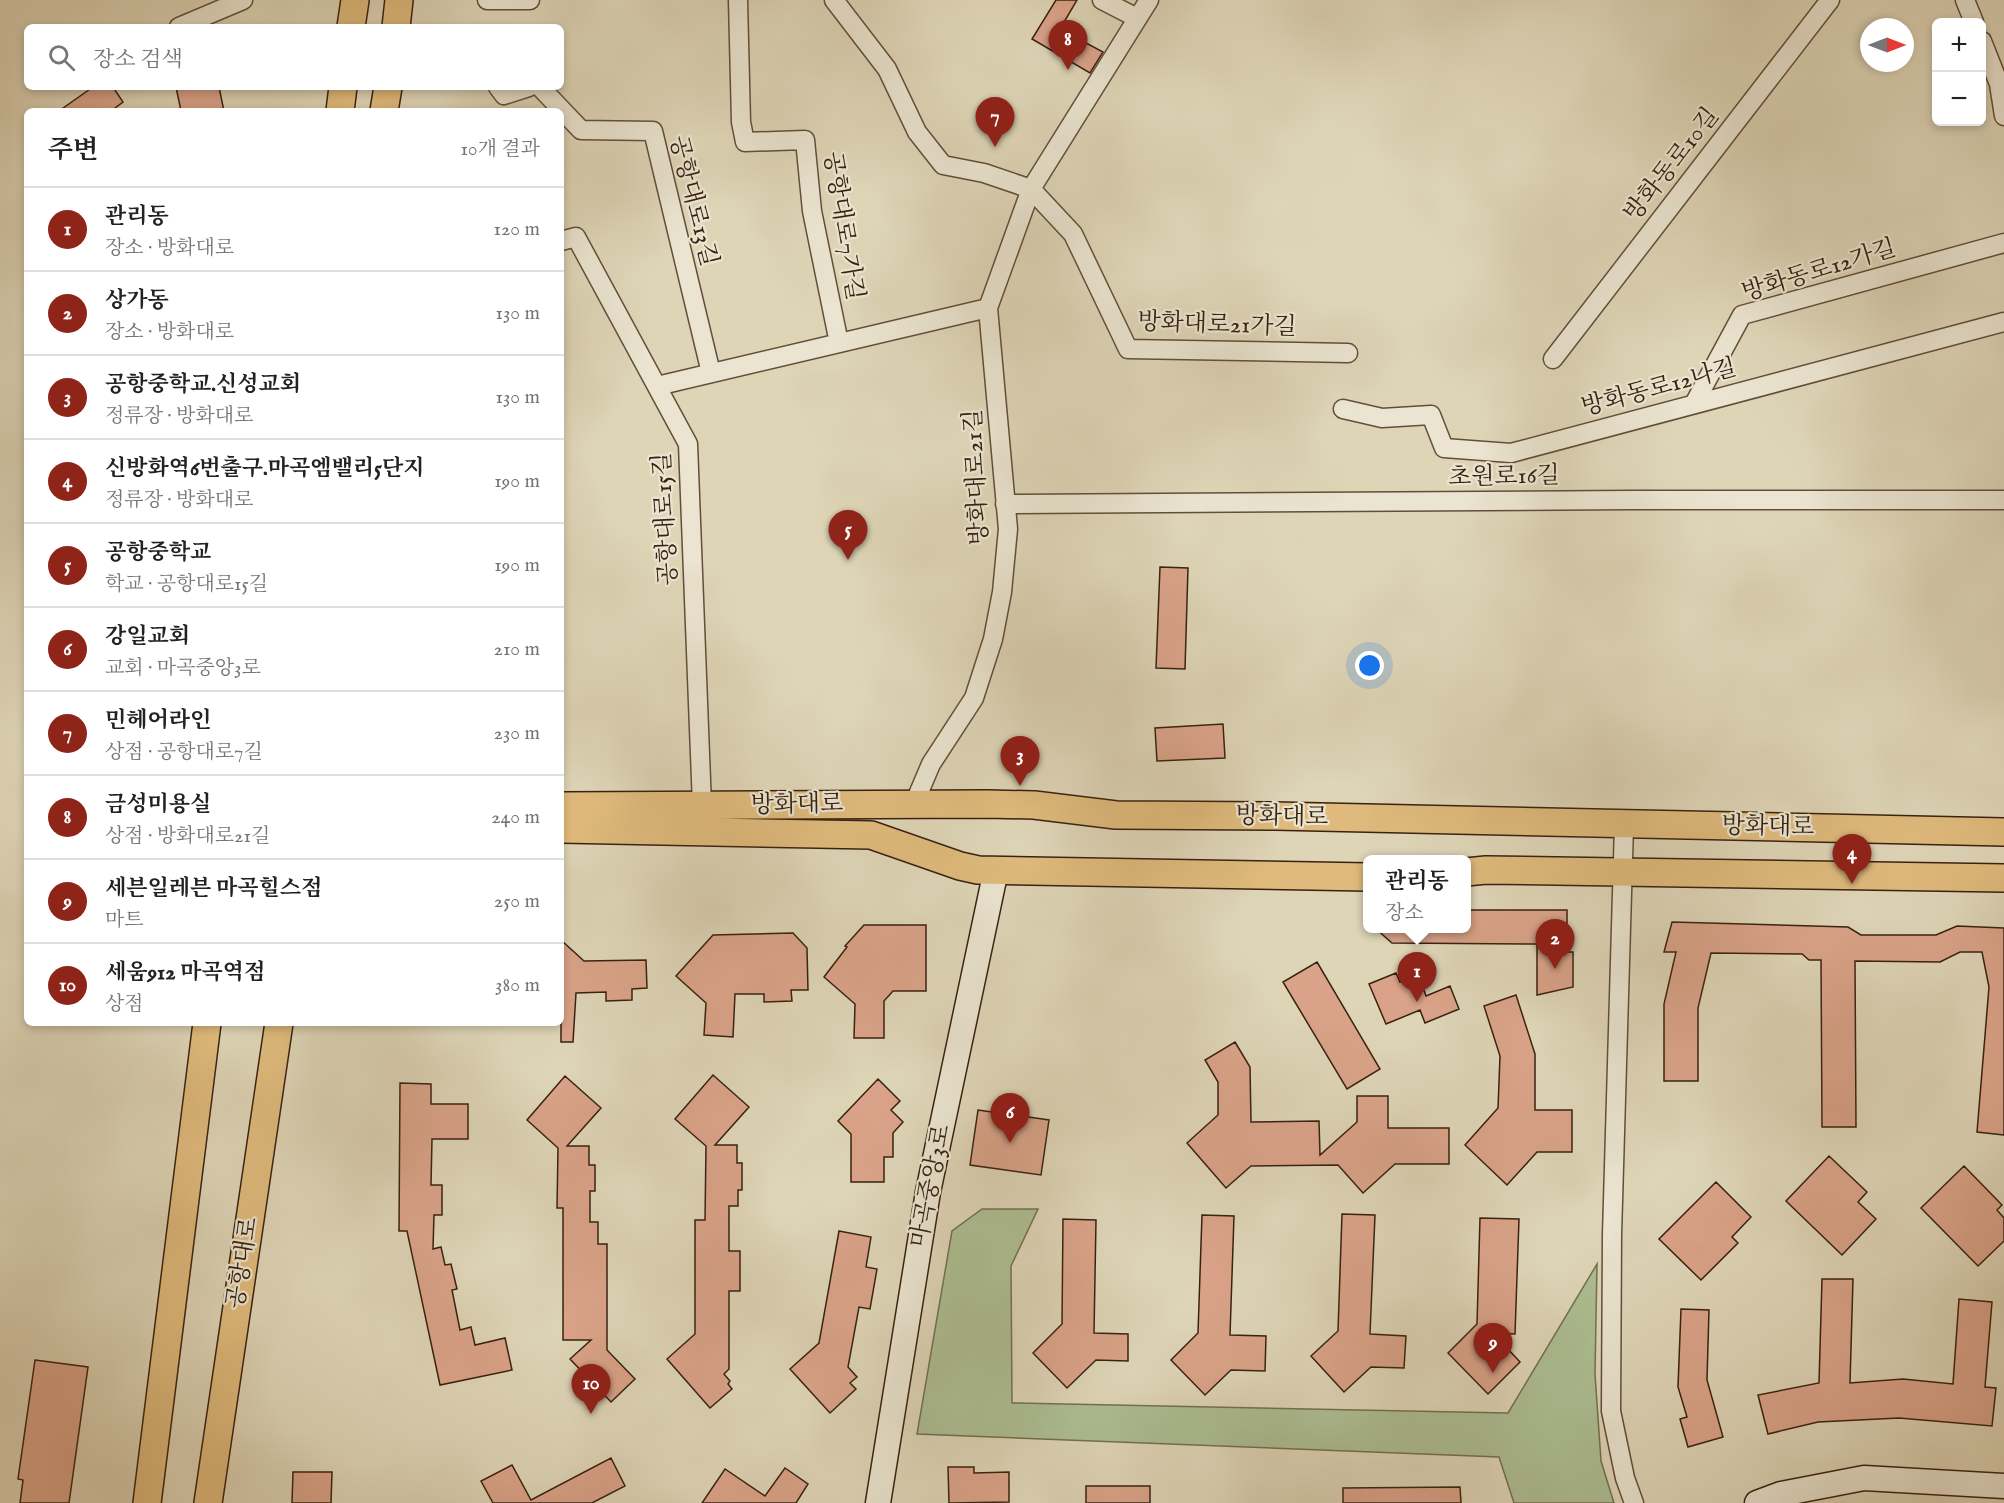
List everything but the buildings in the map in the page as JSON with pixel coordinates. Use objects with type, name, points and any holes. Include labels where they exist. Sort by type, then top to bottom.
[{"type":"main road","points":[[351,24],[355,0]]},
{"type":"main road","points":[[396,24],[399,0]]},
{"type":"main road","points":[[340,108],[343,90]]},
{"type":"main road","points":[[384,108],[388,90]]},
{"type":"main road","name":"방화대로","points":[[564,806],[1034,805],[1116,815],[1275,816],[1624,825],[2004,831]]},
{"type":"main road","name":"방화대로","points":[[564,829],[871,835],[978,870],[1363,877]]},
{"type":"main road","name":"방화대로","points":[[1471,872],[1622,871],[2004,878]]},
{"type":"main road","points":[[147,1503],[207,1026]]},
{"type":"main road","name":"공항대로","points":[[207,1503],[279,1026]]},
{"type":"street","points":[[184,24],[220,4],[243,0]]},
{"type":"street","points":[[487,0],[530,0]]},
{"type":"street","name":"공항대로7가길","points":[[738,0],[741,122],[745,142],[805,140],[812,211],[839,343]]},
{"type":"street","points":[[834,0],[887,69],[917,132],[944,165],[984,172],[1031,189]]},
{"type":"street","points":[[1102,0],[1137,18]]},
{"type":"street","name":"방화대로21길","points":[[914,804],[931,764],[974,698],[993,639],[1002,592],[1008,528],[988,308],[1031,189],[1149,0]]},
{"type":"street","name":"방화동로10길","points":[[1553,359],[1830,0]]},
{"type":"street","points":[[1965,0],[1972,18]]},
{"type":"street","points":[[1986,50],[1999,84],[2004,116]]},
{"type":"street","points":[[500,90],[504,95],[520,90]]},
{"type":"street","name":"공항대로13길","points":[[543,90],[560,108]]},
{"type":"street","name":"공항대로13길","points":[[564,112],[581,130],[653,131],[711,374]]},
{"type":"street","name":"방화대로21가길","points":[[1031,189],[1073,234],[1128,349],[1348,353]]},
{"type":"street","name":"공항대로15길","points":[[564,240],[576,237],[688,444],[702,806]]},
{"type":"street","name":"방화동로12가길","points":[[1694,404],[1742,315],[2004,243]]},
{"type":"street","points":[[657,386],[988,308]]},
{"type":"street","name":"방화동로12나길","points":[[1343,409],[1382,418],[1431,415],[1444,448],[1511,453],[2004,322]]},
{"type":"street","name":"초원로16길","points":[[1005,504],[2004,500]]},
{"type":"street","points":[[1624,825],[1612,1235],[1611,1411],[1625,1478],[1634,1503]]},
{"type":"street","name":"마곡중앙3로","points":[[878,1503],[928,1192],[996,870]]},
{"type":"street","points":[[1757,1503],[1781,1494],[1864,1478],[2004,1486]]},
{"type":"green space","points":[[982,1209],[1038,1209],[1011,1266],[1012,1403],[1508,1413],[1597,1264],[1595,1374],[1601,1461],[1614,1503],[1514,1503],[1499,1457],[917,1434],[952,1231]]},
{"type":"place","name":"금성미용실","points":[[1068,70]]},
{"type":"place","name":"민헤어라인","points":[[995,147]]},
{"type":"place","name":"공항중학교","points":[[848,560]]},
{"type":"place","name":"공항중학교.신성교회","points":[[1020,786]]},
{"type":"place","name":"신방화역6번출구.마곡엠밸리5단지","points":[[1852,884]]},
{"type":"place","name":"상가동","points":[[1555,969]]},
{"type":"place","name":"관리동","points":[[1417,1002]]},
{"type":"place","name":"강일교회","points":[[1010,1143]]},
{"type":"place","name":"세븐일레븐 마곡힐스점","points":[[1493,1373]]},
{"type":"place","name":"세움912 마곡역점","points":[[591,1414]]}]
